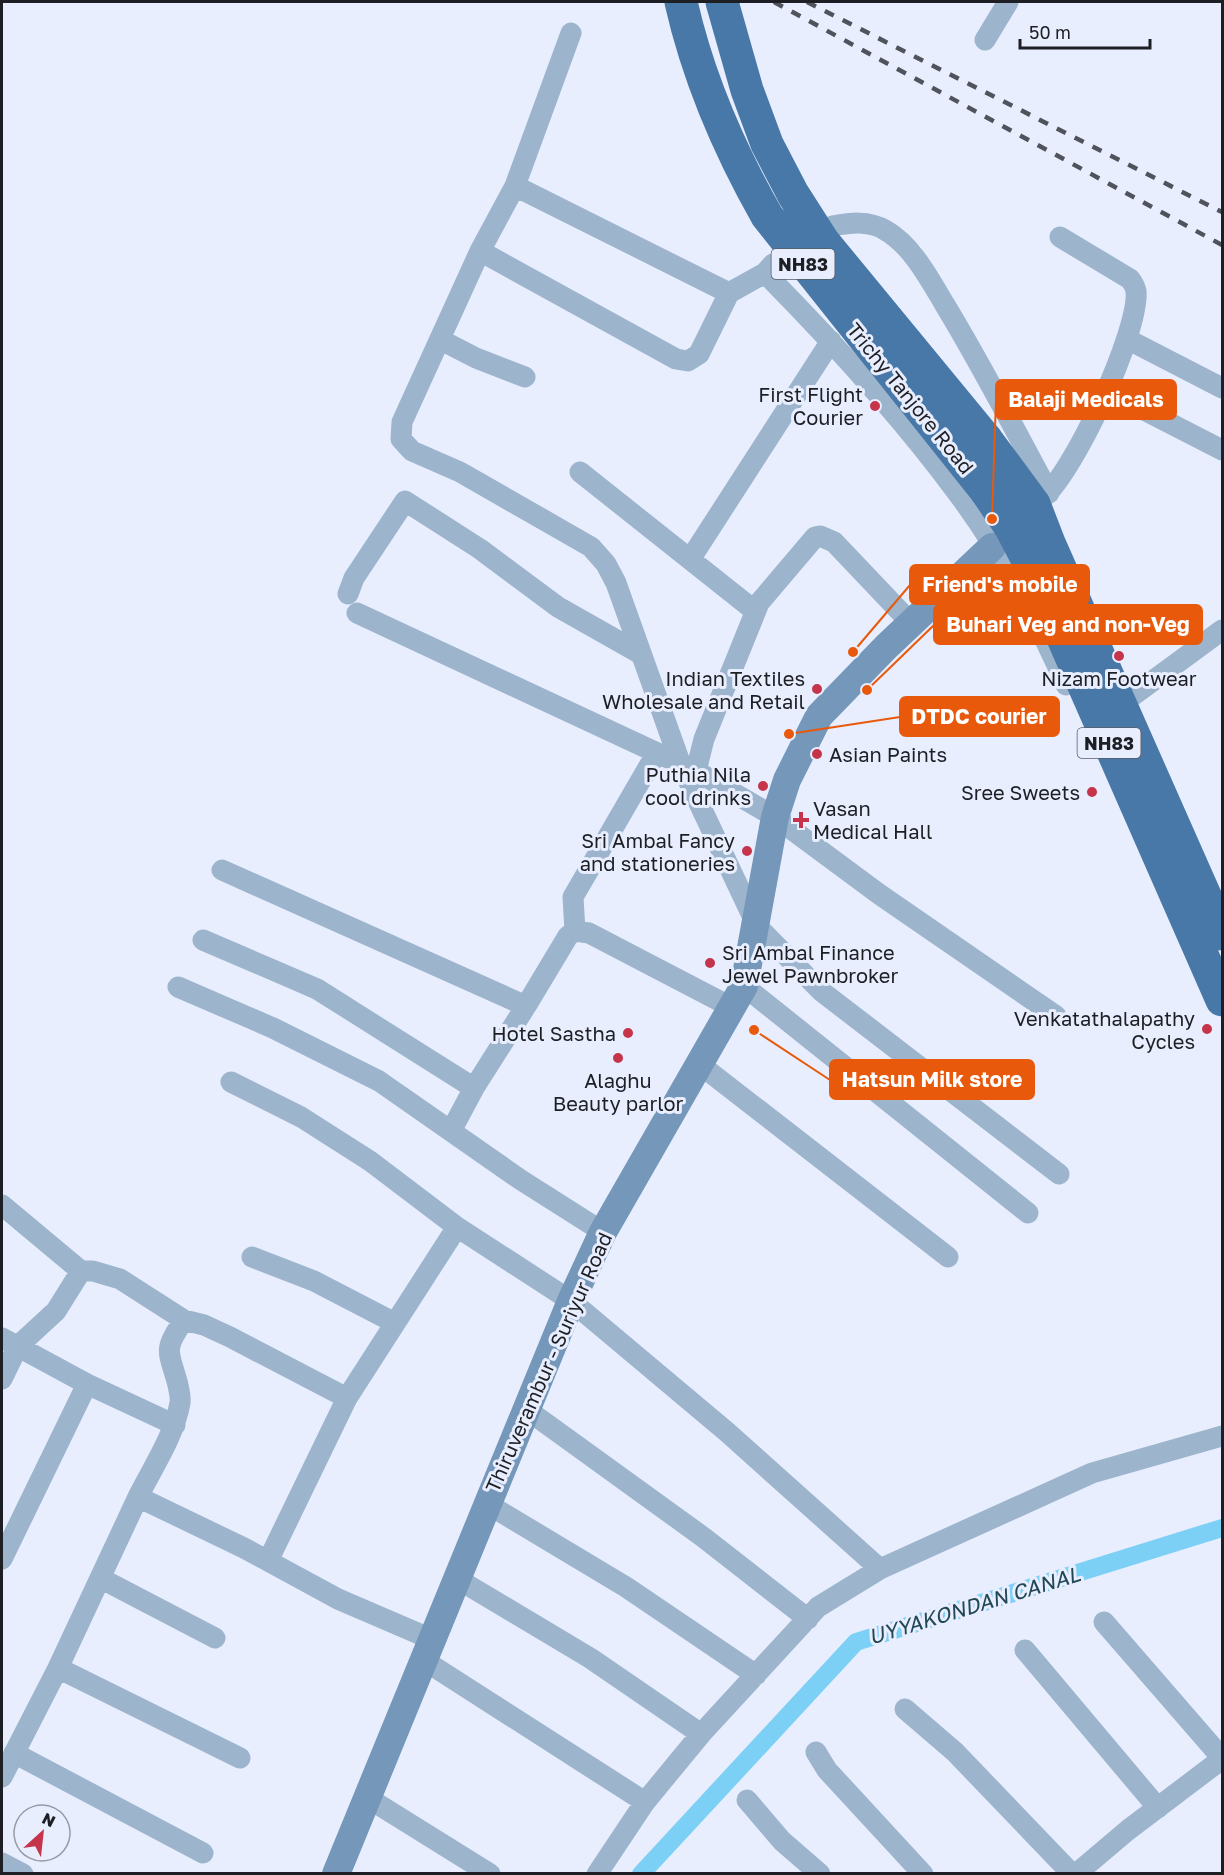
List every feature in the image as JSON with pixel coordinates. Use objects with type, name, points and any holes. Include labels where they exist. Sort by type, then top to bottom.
[{"type":"highway","name":"Trichy Tanjore Road","points":[[681,2],[689,36],[718,116],[744,176],[767,216],[986,491],[1011,528],[1034,572],[1222,1000]]},
{"type":"highway","name":"Trichy Tanjore Road","points":[[722,2],[747,90],[763,133],[793,194],[823,241],[986,439],[1042,499],[1120,705],[1222,934]]},
{"type":"main road","name":"Thiruverambur - Suriyur Road","points":[[336,1874],[571,1300],[603,1232],[738,996],[757,926],[775,817],[787,780],[819,716],[911,623],[992,547]]},
{"type":"street","points":[[986,40],[1008,2]]},
{"type":"street","points":[[571,33],[515,186],[480,251],[402,422],[401,439],[412,451],[460,472],[591,548],[606,564],[616,583],[641,654],[688,768],[757,926],[821,991],[1059,1174]]},
{"type":"street","points":[[515,186],[729,293]]},
{"type":"street","points":[[832,226],[865,223],[885,230],[903,246],[928,277],[966,339],[1042,499],[1073,457],[1105,390],[1127,339],[1136,298],[1135,286],[1130,279],[1060,237]]},
{"type":"street","points":[[480,251],[676,359],[688,361],[699,354],[729,293],[769,268],[921,445],[961,497],[992,547],[1057,665],[1101,759],[1124,777]]},
{"type":"street","points":[[1127,339],[1222,388]]},
{"type":"street","points":[[441,340],[476,358],[525,377]]},
{"type":"street","points":[[691,558],[831,341]]},
{"type":"street","points":[[1105,390],[1222,450]]},
{"type":"street","points":[[580,472],[755,611]]},
{"type":"street","points":[[348,594],[354,578],[405,501],[480,549],[558,607],[641,654]]},
{"type":"street","points":[[688,768],[704,738],[759,603],[811,540],[820,536],[834,542],[911,623]]},
{"type":"street","points":[[357,613],[688,768],[775,817],[879,894],[1056,1016]]},
{"type":"street","points":[[1120,705],[1222,630]]},
{"type":"street","points":[[575,931],[573,897],[656,754]]},
{"type":"street","points":[[222,870],[526,1006]]},
{"type":"street","points":[[451,1131],[474,1088],[568,936],[575,931],[589,933],[738,996],[1028,1213]]},
{"type":"street","points":[[203,940],[316,989],[474,1088]]},
{"type":"street","points":[[178,987],[273,1028],[379,1081],[603,1232]]},
{"type":"street","points":[[698,1063],[948,1257]]},
{"type":"street","points":[[231,1082],[301,1117],[370,1161],[452,1235],[571,1300],[727,1432],[880,1569]]},
{"type":"street","points":[[2,1205],[81,1272],[93,1271],[120,1279],[184,1320],[204,1325],[230,1337],[347,1398]]},
{"type":"street","points":[[258,1555],[311,1468],[347,1398],[452,1235]]},
{"type":"street","points":[[252,1257],[314,1281],[395,1323]]},
{"type":"street","points":[[2,1379],[10,1342],[56,1311],[81,1272]]},
{"type":"street","points":[[184,1320],[172,1337],[168,1352],[181,1399],[174,1425],[58,1668],[7,1761],[203,1853]]},
{"type":"street","points":[[10,1342],[87,1384],[174,1425]]},
{"type":"street","points":[[2,1560],[87,1384]]},
{"type":"street","points":[[525,1409],[703,1537],[808,1619]]},
{"type":"street","points":[[597,1874],[645,1802],[701,1734],[818,1607],[880,1569],[1092,1473],[1222,1436]]},
{"type":"street","points":[[138,1497],[258,1555],[427,1649],[645,1802]]},
{"type":"street","points":[[486,1503],[626,1587],[756,1675]]},
{"type":"street","points":[[100,1578],[215,1638]]},
{"type":"street","points":[[456,1578],[590,1658],[701,1734]]},
{"type":"street","points":[[1076,1874],[1222,1758],[1104,1622]]},
{"type":"street","points":[[1025,1650],[1158,1808]]},
{"type":"street","points":[[58,1668],[240,1758]]},
{"type":"street","points":[[905,1709],[955,1752],[1072,1874]]},
{"type":"street","points":[[816,1752],[827,1770],[923,1874]]},
{"type":"street","points":[[368,1798],[490,1874]]},
{"type":"street","points":[[747,1800],[782,1841],[820,1874]]},
{"type":"street","points":[[2,1863],[23,1874]]},
{"type":"waterway","name":"UYYAKONDAN CANAL","points":[[641,1874],[856,1642],[1222,1528]]},
{"type":"railway","points":[[774,2],[1222,245]]},
{"type":"railway","points":[[807,2],[1222,212]]},
{"type":"place","name":"First Flight Courier","points":[[875,406]]},
{"type":"place","name":"Balaji Medicals","points":[[992,519]]},
{"type":"place","name":"Friend's mobile","points":[[853,652]]},
{"type":"place","name":"Nizam Footwear","points":[[1119,656]]},
{"type":"place","name":"Indian Textiles Wholesale and Retail","points":[[817,689]]},
{"type":"place","name":"Buhari Veg and non-Veg","points":[[867,690]]},
{"type":"place","name":"DTDC courier","points":[[789,734]]},
{"type":"place","name":"Asian Paints","points":[[817,754]]},
{"type":"place","name":"Puthia Nila cool drinks","points":[[763,786]]},
{"type":"place","name":"Sree Sweets","points":[[1092,792]]},
{"type":"place","name":"Vasan Medical Hall","points":[[801,820]]},
{"type":"place","name":"Sri Ambal Fancy and stationeries","points":[[747,851]]},
{"type":"place","name":"Sri Ambal Finance Jewel Pawnbroker","points":[[710,963]]},
{"type":"place","name":"Venkatathalapathy Cycles","points":[[1207,1029]]},
{"type":"place","name":"Hatsun Milk store","points":[[754,1030]]},
{"type":"place","name":"Hotel Sastha","points":[[628,1033]]},
{"type":"place","name":"Alaghu Beauty parlor","points":[[618,1058]]}]
